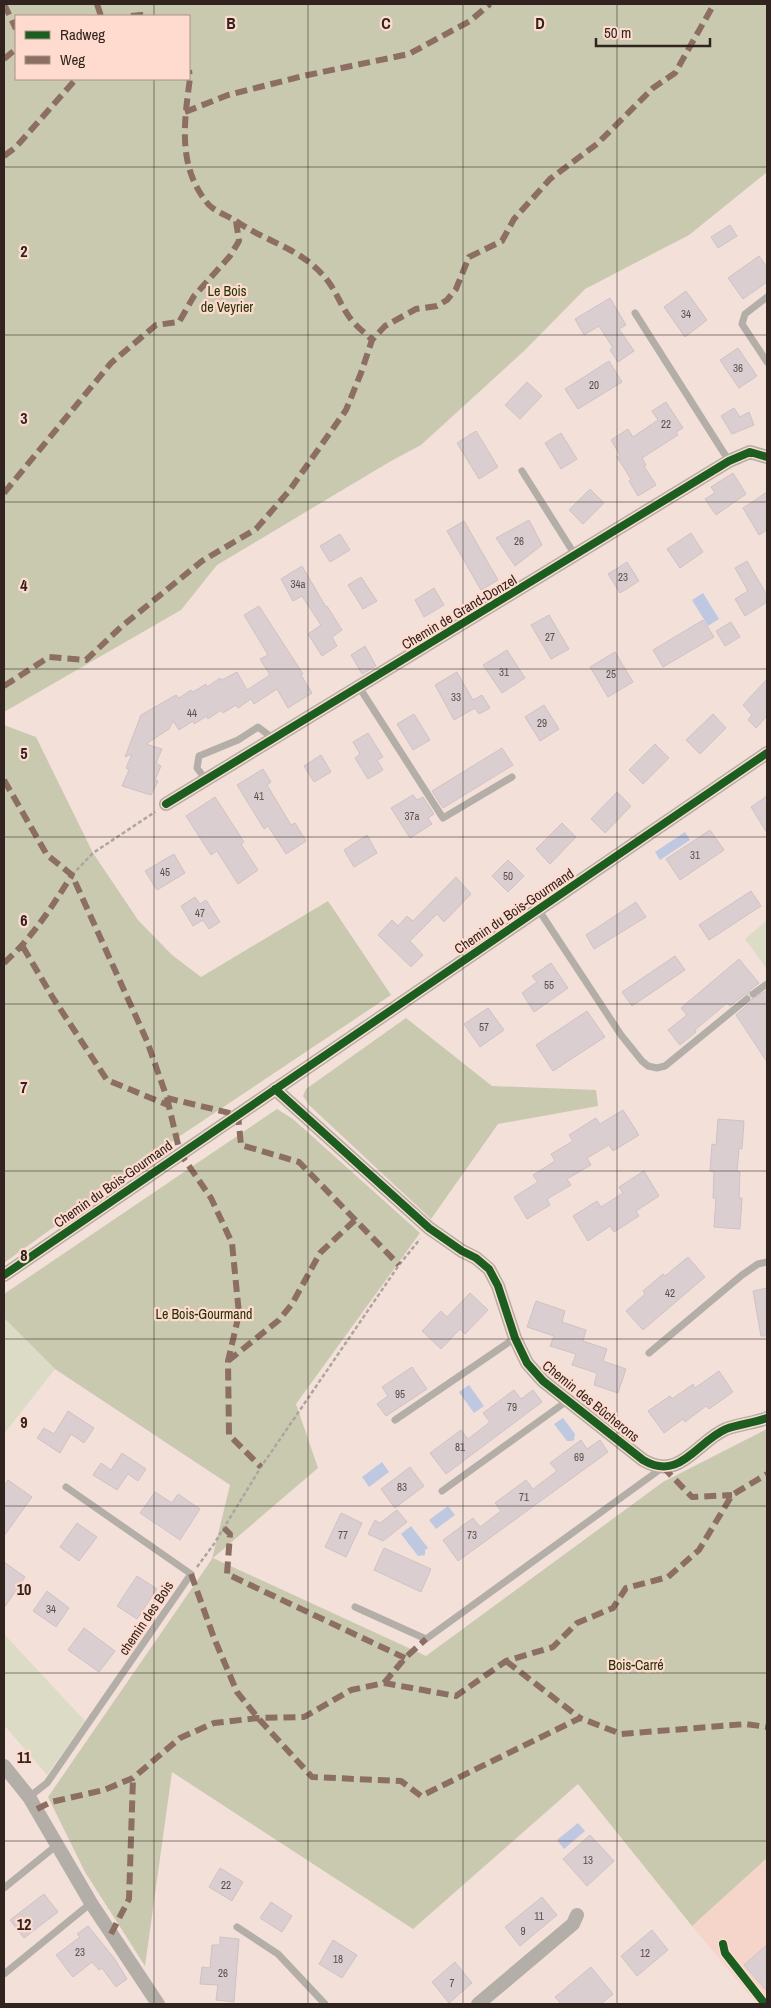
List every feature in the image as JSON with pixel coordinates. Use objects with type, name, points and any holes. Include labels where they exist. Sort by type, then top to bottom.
[{"type":"street","name":"Chemin de Grand-Donzel","points":[[166,804],[729,461],[750,452],[767,457]]},
{"type":"street","name":"Chemin du Bois-Gourmand","points":[[4,1276],[767,753]]},
{"type":"street","name":"Chemin des Bûcherons","points":[[275,1089],[429,1228],[489,1269],[498,1286],[515,1338],[527,1363],[543,1381],[643,1460],[653,1466],[663,1467]]},
{"type":"street","points":[[663,1467],[678,1464],[726,1429],[767,1418]]},
{"type":"street","points":[[4,1766],[29,1797],[91,1902],[158,2004]]},
{"type":"street","points":[[478,2004],[572,1924],[577,1914]]},
{"type":"lane","points":[[767,296],[745,314],[742,324],[767,362]]},
{"type":"lane","points":[[636,313],[729,461]]},
{"type":"lane","points":[[522,471],[575,555]]},
{"type":"lane","points":[[359,687],[443,818],[512,777]]},
{"type":"lane","points":[[206,781],[197,768],[199,756],[238,740],[258,727],[274,739]]},
{"type":"lane","points":[[538,909],[621,1035],[648,1066],[657,1068],[665,1066],[747,999]]},
{"type":"lane","points":[[753,994],[767,984]]},
{"type":"lane","points":[[649,1353],[742,1274],[758,1264],[767,1262]]},
{"type":"lane","points":[[395,1420],[515,1338]]},
{"type":"lane","name":"Chemin des Bûcherons","points":[[442,1491],[567,1401]]},
{"type":"lane","points":[[355,1608],[426,1639],[663,1467]]},
{"type":"lane","name":"chemin des Bois","points":[[29,1797],[50,1778],[191,1574],[66,1487]]},
{"type":"lane","points":[[4,1888],[58,1845]]},
{"type":"lane","points":[[4,1974],[91,1902]]},
{"type":"lane","points":[[237,1927],[278,1954],[325,2004]]},
{"type":"path","points":[[72,875],[93,853],[166,804]]},
{"type":"path","points":[[191,1574],[214,1544],[261,1467],[399,1265],[429,1228]]},
{"type":"shaded area","points":[[767,1858],[767,2004],[757,2004],[692,1926]]},
{"type":"green space","name":"Le Bois de Veyrier","points":[[4,4],[767,4],[767,172],[689,235],[585,289],[525,350],[421,445],[217,565],[181,610],[4,712]]},
{"type":"green space","points":[[4,725],[36,737],[93,853],[138,920],[172,955],[201,977],[328,901],[391,995],[177,1138],[4,1263]]},
{"type":"green space","points":[[767,920],[767,969],[745,939]]},
{"type":"green space","points":[[406,1018],[492,1086],[596,1090],[598,1106],[498,1124],[431,1219],[309,1105],[303,1096],[306,1089]]},
{"type":"green space","name":"Bois-Carré","points":[[277,1109],[293,1119],[420,1233],[296,1404],[318,1468],[213,1558],[426,1656],[663,1482],[767,1429],[767,1858],[692,1926],[578,1784],[413,1929],[172,1772],[145,1966],[85,1872],[48,1797],[212,1559],[230,1485],[55,1369],[4,1318],[4,1294]]},
{"type":"green space","points":[[4,1318],[55,1369],[4,1434]]},
{"type":"green space","points":[[4,1634],[85,1721],[47,1775],[4,1725]]},
{"type":"water","points":[[703,593],[719,619],[708,626],[692,600]]},
{"type":"water","points":[[685,832],[690,840],[660,860],[655,852]]},
{"type":"water","points":[[469,1385],[484,1406],[474,1413],[459,1392]]},
{"type":"water","points":[[563,1418],[575,1434],[572,1441],[567,1441],[554,1424]]},
{"type":"water","points":[[382,1462],[389,1472],[369,1487],[362,1477]]},
{"type":"water","points":[[448,1506],[455,1515],[436,1529],[429,1520]]},
{"type":"water","points":[[411,1526],[428,1548],[425,1550],[425,1555],[418,1556],[401,1534]]},
{"type":"water","points":[[578,1823],[585,1831],[564,1849],[557,1840]]},
{"type":"building","points":[[730,225],[737,236],[718,248],[711,237]]},
{"type":"building","points":[[759,256],[767,267],[767,282],[743,299],[728,278]]},
{"type":"building","points":[[686,291],[707,320],[685,337],[664,307]]},
{"type":"building","points":[[610,298],[626,325],[619,329],[634,351],[618,362],[610,350],[613,348],[599,326],[584,335],[575,319]]},
{"type":"building","points":[[738,348],[757,376],[739,388],[720,360]]},
{"type":"building","points":[[609,361],[622,382],[578,409],[565,389]]},
{"type":"building","points":[[527,382],[542,396],[520,419],[505,405]]},
{"type":"building","points":[[666,402],[683,428],[676,432],[678,435],[642,458],[646,465],[644,466],[656,485],[638,496],[629,481],[631,479],[617,457],[620,455],[611,440],[628,429],[633,437],[658,420],[652,411]]},
{"type":"building","points":[[734,408],[740,417],[749,412],[754,425],[732,434],[721,416]]},
{"type":"building","points":[[476,431],[498,467],[479,479],[457,443]]},
{"type":"building","points":[[561,433],[577,459],[561,469],[545,443]]},
{"type":"building","points":[[733,473],[746,494],[716,515],[705,499],[715,493],[711,487]]},
{"type":"building","points":[[590,489],[604,503],[583,524],[569,510]]},
{"type":"building","points":[[767,492],[767,530],[759,535],[743,508]]},
{"type":"building","points":[[529,520],[542,545],[515,566],[496,538]]},
{"type":"building","points":[[464,521],[498,580],[481,590],[447,531]]},
{"type":"building","points":[[691,533],[703,552],[680,568],[667,549]]},
{"type":"building","points":[[340,534],[350,550],[330,562],[320,546]]},
{"type":"building","points":[[747,561],[767,595],[767,602],[745,616],[735,599],[748,591],[735,568]]},
{"type":"building","points":[[627,562],[639,581],[620,593],[608,574]]},
{"type":"building","points":[[302,566],[342,630],[332,637],[337,646],[322,656],[308,634],[321,625],[302,596],[293,601],[281,579]]},
{"type":"building","points":[[361,577],[377,601],[363,609],[348,585]]},
{"type":"building","points":[[434,588],[444,605],[424,617],[415,600]]},
{"type":"building","points":[[259,606],[303,674],[301,675],[312,693],[288,708],[277,689],[254,704],[251,699],[238,708],[236,705],[223,713],[221,710],[208,719],[207,716],[194,724],[193,721],[179,730],[173,721],[169,729],[146,744],[162,749],[156,763],[161,766],[155,780],[158,781],[151,795],[122,786],[129,770],[126,768],[132,754],[125,757],[141,715],[176,695],[179,698],[191,690],[193,692],[206,684],[207,687],[220,678],[222,680],[237,672],[247,690],[270,675],[260,659],[268,655],[244,615]]},
{"type":"building","points":[[549,615],[569,649],[551,659],[531,625]]},
{"type":"building","points":[[703,620],[714,637],[663,667],[653,650]]},
{"type":"building","points":[[731,622],[740,637],[725,646],[716,631]]},
{"type":"building","points":[[365,646],[376,666],[362,674],[351,655]]},
{"type":"building","points":[[507,650],[525,678],[502,693],[483,665]]},
{"type":"building","points":[[615,652],[633,682],[608,697],[590,667]]},
{"type":"building","points":[[457,672],[473,700],[482,695],[490,708],[479,714],[475,708],[454,720],[435,685]]},
{"type":"building","points":[[767,679],[767,716],[756,728],[748,720],[752,715],[743,705]]},
{"type":"building","points":[[544,705],[559,729],[540,741],[525,717]]},
{"type":"building","points":[[414,714],[430,740],[413,750],[397,724]]},
{"type":"building","points":[[713,714],[726,728],[700,754],[686,740]]},
{"type":"building","points":[[368,733],[383,757],[377,760],[383,770],[368,779],[355,758],[360,754],[353,742]]},
{"type":"building","points":[[655,744],[669,758],[643,784],[629,770]]},
{"type":"building","points":[[502,748],[513,765],[443,808],[432,791]]},
{"type":"building","points":[[321,755],[331,772],[314,782],[304,766]]},
{"type":"building","points":[[263,769],[271,782],[267,785],[291,825],[295,823],[306,841],[286,854],[268,826],[264,829],[237,785]]},
{"type":"building","points":[[617,792],[631,806],[605,833],[591,819]]},
{"type":"building","points":[[413,795],[417,800],[423,797],[434,814],[428,818],[432,824],[410,838],[391,808]]},
{"type":"building","points":[[767,796],[767,833],[751,807]]},
{"type":"building","points":[[215,797],[244,842],[241,844],[258,870],[238,884],[217,851],[211,855],[186,816]]},
{"type":"building","points":[[562,823],[576,837],[550,864],[536,849]]},
{"type":"building","points":[[710,830],[724,850],[680,880],[666,859]]},
{"type":"building","points":[[367,835],[377,853],[354,867],[344,850]]},
{"type":"building","points":[[174,854],[185,873],[157,890],[145,871]]},
{"type":"building","points":[[508,860],[524,876],[508,892],[492,876]]},
{"type":"building","points":[[456,877],[471,894],[444,922],[437,914],[410,941],[423,955],[411,967],[378,935],[392,920],[398,926],[407,916],[413,921]]},
{"type":"building","points":[[751,891],[761,906],[709,940],[699,925]]},
{"type":"building","points":[[195,897],[200,904],[206,900],[220,922],[209,929],[203,920],[193,926],[181,906]]},
{"type":"building","points":[[636,902],[646,917],[594,949],[586,935]]},
{"type":"building","points":[[675,956],[685,970],[632,1006],[622,992]]},
{"type":"building","points":[[739,959],[759,983],[748,994],[730,1006],[727,1003],[680,1045],[668,1030],[687,1015],[681,1008]]},
{"type":"building","points":[[551,963],[568,988],[534,1012],[522,993],[537,982],[532,976]]},
{"type":"building","points":[[766,991],[767,1062],[736,1015],[752,999]]},
{"type":"building","points":[[488,1008],[504,1030],[480,1047],[464,1024]]},
{"type":"building","points":[[587,1011],[605,1037],[553,1071],[536,1045]]},
{"type":"building","points":[[623,1110],[639,1135],[613,1151],[609,1145],[587,1158],[591,1165],[567,1179],[571,1185],[547,1199],[550,1205],[527,1219],[514,1197],[538,1182],[533,1175],[555,1161],[551,1154],[573,1141],[569,1135],[596,1118],[600,1124]]},
{"type":"building","points":[[718,1119],[744,1121],[742,1149],[739,1148],[737,1172],[740,1172],[739,1198],[742,1198],[740,1229],[714,1227],[716,1198],[713,1198],[714,1172],[710,1171],[712,1144],[716,1145]]},
{"type":"building","points":[[644,1171],[659,1196],[636,1211],[639,1216],[614,1232],[610,1226],[588,1241],[573,1216],[597,1201],[601,1207],[623,1193],[619,1187]]},
{"type":"building","points":[[688,1257],[705,1277],[643,1330],[626,1311],[645,1294],[643,1291],[663,1274],[665,1276]]},
{"type":"building","points":[[767,1288],[767,1336],[761,1336],[753,1291]]},
{"type":"building","points":[[470,1293],[488,1310],[465,1334],[460,1329],[441,1349],[422,1331],[441,1311],[447,1317]]},
{"type":"building","points":[[536,1301],[565,1311],[562,1322],[586,1330],[583,1341],[607,1349],[603,1361],[626,1369],[618,1393],[594,1385],[597,1373],[572,1365],[576,1354],[550,1346],[554,1336],[527,1327]]},
{"type":"building","points":[[412,1367],[427,1389],[386,1416],[377,1404],[388,1396],[382,1387]]},
{"type":"building","points":[[719,1371],[733,1392],[709,1409],[706,1406],[685,1422],[683,1419],[664,1433],[648,1411],[670,1396],[672,1399],[693,1384],[695,1388]]},
{"type":"building","points":[[514,1390],[521,1399],[533,1390],[542,1402],[446,1474],[430,1453],[461,1430],[468,1439],[490,1422],[483,1413]]},
{"type":"building","points":[[68,1411],[94,1428],[84,1443],[71,1434],[60,1453],[37,1438],[44,1428],[54,1434]]},
{"type":"building","points":[[581,1440],[587,1449],[600,1440],[608,1452],[458,1561],[443,1540],[473,1518],[480,1527],[501,1511],[495,1503],[526,1480],[533,1489],[557,1471],[550,1463]]},
{"type":"building","points":[[122,1453],[146,1469],[138,1481],[128,1474],[117,1490],[93,1475],[101,1463],[111,1470]]},
{"type":"building","points":[[410,1467],[424,1486],[395,1508],[381,1489]]},
{"type":"building","points":[[8,1480],[32,1497],[4,1536],[4,1486]]},
{"type":"building","points":[[155,1492],[172,1503],[178,1494],[200,1509],[180,1540],[140,1513]]},
{"type":"building","points":[[397,1510],[407,1522],[383,1541],[368,1534],[375,1520],[380,1523]]},
{"type":"building","points":[[341,1513],[362,1523],[346,1557],[325,1547]]},
{"type":"building","points":[[77,1523],[97,1537],[79,1561],[60,1547]]},
{"type":"building","points":[[384,1548],[431,1569],[421,1592],[374,1570]]},
{"type":"building","points":[[4,1562],[25,1577],[4,1608]]},
{"type":"building","points":[[137,1576],[157,1589],[137,1619],[117,1606]]},
{"type":"building","points":[[47,1591],[69,1608],[56,1627],[33,1611]]},
{"type":"building","points":[[84,1628],[115,1651],[99,1672],[68,1650]]},
{"type":"building","points":[[590,1835],[614,1861],[587,1886],[563,1859]]},
{"type":"building","points":[[220,1868],[243,1882],[232,1901],[209,1887]]},
{"type":"building","points":[[44,1894],[58,1912],[24,1938],[10,1920]]},
{"type":"building","points":[[542,1897],[557,1915],[520,1946],[505,1927]]},
{"type":"building","points":[[271,1902],[292,1916],[282,1932],[260,1918]]},
{"type":"building","points":[[88,1926],[114,1958],[127,1979],[116,1987],[102,1968],[99,1970],[92,1962],[73,1977],[56,1955],[80,1937],[77,1934]]},
{"type":"building","points":[[652,1930],[668,1950],[637,1976],[621,1956]]},
{"type":"building","points":[[220,1937],[239,1939],[234,2002],[216,2000],[218,1985],[200,1984],[202,1967],[210,1968],[212,1945],[220,1945]]},
{"type":"building","points":[[333,1940],[357,1955],[342,1978],[319,1964]]},
{"type":"building","points":[[767,1945],[767,1991],[744,1965]]},
{"type":"building","points":[[455,1962],[472,1983],[449,2003],[432,1982]]},
{"type":"building","points":[[591,1967],[613,1994],[601,2004],[561,2004],[555,1997]]},
{"type":"marked path","points":[[4,4],[15,27]]},
{"type":"marked path","points":[[97,4],[101,15]]},
{"type":"marked path","points":[[185,112],[228,95],[303,76],[409,54],[470,21],[490,4]]},
{"type":"marked path","points":[[4,686],[49,657],[86,660],[121,627],[202,561],[256,529],[289,491],[346,410],[372,340],[385,326],[416,309],[437,306],[447,300],[456,289],[469,257],[502,241],[514,219],[550,179],[597,144],[653,88],[675,73],[714,4]]},
{"type":"marked path","points":[[4,59],[15,50]]},
{"type":"marked path","points":[[4,156],[16,147],[75,80]]},
{"type":"marked path","points":[[4,493],[111,363],[156,325],[179,322],[194,296],[230,256],[239,241],[236,221],[209,205],[199,191],[187,160],[185,128],[190,80]]},
{"type":"marked path","points":[[236,221],[312,264],[330,284],[350,318],[372,340]]},
{"type":"marked path","points":[[4,780],[47,855],[72,875],[147,1041],[167,1098],[238,1115],[241,1145],[299,1162],[399,1265]]},
{"type":"marked path","points":[[4,963],[33,932],[72,875]]},
{"type":"marked path","points":[[23,947],[53,998],[107,1080],[168,1105]]},
{"type":"marked path","points":[[167,1098],[180,1153],[211,1198],[232,1243],[239,1314],[228,1361],[229,1435],[261,1467]]},
{"type":"marked path","points":[[228,1361],[279,1320],[292,1304],[320,1253],[355,1220]]},
{"type":"marked path","points":[[663,1467],[692,1497],[732,1495]]},
{"type":"marked path","points":[[37,1809],[51,1802],[104,1790],[133,1778],[180,1738],[214,1723],[258,1718],[304,1717],[351,1690],[384,1683],[456,1696],[506,1661],[553,1647],[577,1623],[613,1608],[626,1588],[668,1577],[699,1550],[732,1495],[767,1474]]},
{"type":"marked path","points":[[224,1528],[230,1534],[227,1574],[405,1658]]},
{"type":"marked path","points":[[191,1574],[214,1638],[237,1692],[312,1777],[401,1781],[421,1796],[580,1718],[621,1734],[746,1724],[767,1727]]},
{"type":"marked path","points":[[384,1683],[405,1658],[426,1639]]},
{"type":"marked path","points":[[506,1661],[580,1718]]},
{"type":"marked path","points":[[111,1934],[129,1899],[133,1778]]},
{"type":"cycle path","points":[[166,804],[729,461],[750,452],[767,457]]},
{"type":"cycle path","points":[[4,1275],[767,753]]},
{"type":"cycle path","points":[[275,1089],[429,1228],[462,1251],[476,1258],[489,1269],[498,1286],[515,1338],[527,1363],[543,1381],[643,1460],[656,1466],[678,1463],[726,1429],[767,1418]]},
{"type":"cycle path","points":[[723,1944],[725,1953],[765,2004]]},
{"type":"park label","name":"Le Bois-Gourmand","points":[[204,1314]]}]
